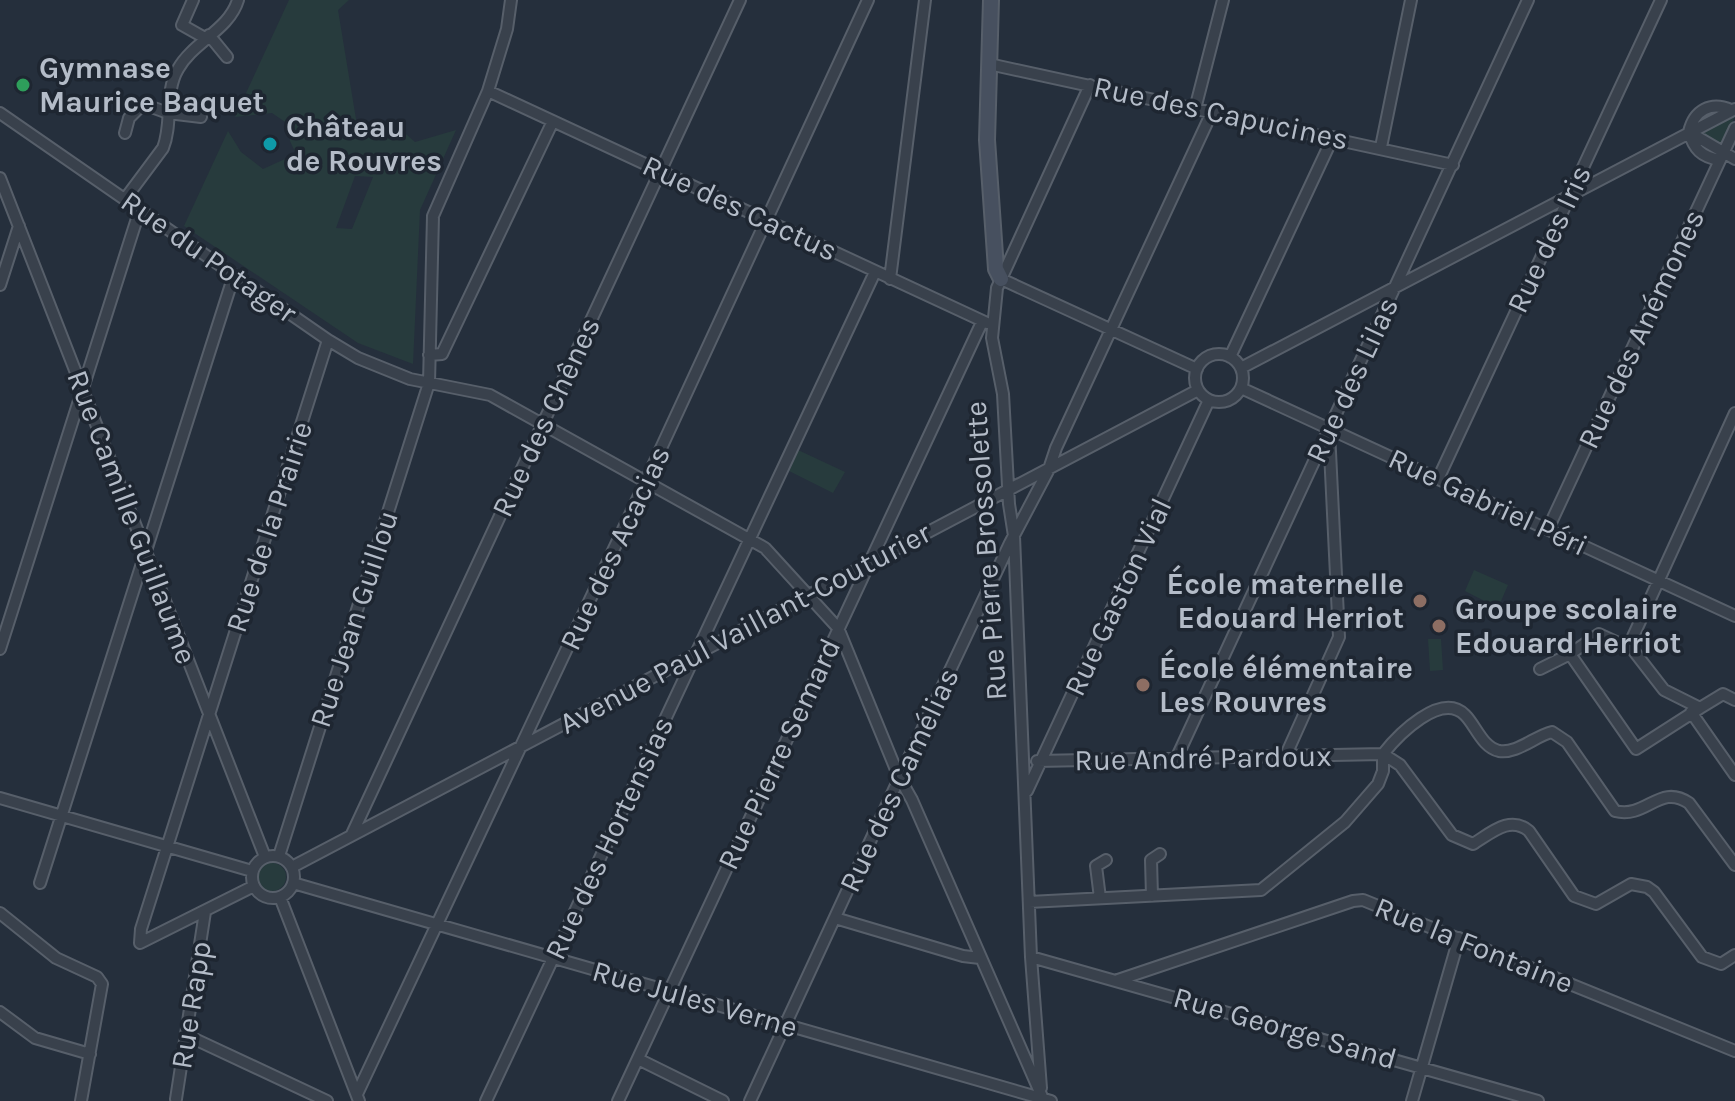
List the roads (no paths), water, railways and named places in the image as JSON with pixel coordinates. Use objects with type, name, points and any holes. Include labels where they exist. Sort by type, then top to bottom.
[{"type":"street","points":[[193,0],[182,25],[207,36],[227,57]]},
{"type":"street","points":[[125,199],[167,139],[168,113],[176,71],[189,53],[235,12],[238,0]]},
{"type":"street","name":"Rue Jean Guillou","points":[[279,856],[429,383],[433,216],[488,91],[507,29],[511,0]]},
{"type":"street","name":"Rue des Chênes","points":[[352,834],[740,0]]},
{"type":"street","name":"Rue des Acacias","points":[[358,1097],[868,0]]},
{"type":"street","points":[[890,279],[925,0]]},
{"type":"street","name":"Rue Pierre Brossolette","points":[[991,0],[987,140],[996,269],[1001,279],[987,323],[1003,394],[1014,536],[1031,957],[1044,1100]]},
{"type":"street","points":[[1195,109],[1223,0]]},
{"type":"street","points":[[1381,147],[1411,0]]},
{"type":"street","name":"Rue des Lilas","points":[[1176,759],[1528,0]]},
{"type":"street","name":"Rue des Iris","points":[[1438,479],[1661,0]]},
{"type":"street","points":[[163,63],[176,71]]},
{"type":"street","name":"Rue des Capucines","points":[[989,64],[1453,165]]},
{"type":"street","points":[[1090,85],[1001,279],[1197,369]]},
{"type":"street","name":"Rue des Cactus","points":[[488,91],[987,323]]},
{"type":"street","points":[[125,133],[129,118],[143,104],[168,113],[201,117]]},
{"type":"street","points":[[1241,368],[1733,110]]},
{"type":"street","name":"Rue des Camélias","points":[[750,1101],[899,777],[1049,469],[1110,329],[1212,112]]},
{"type":"street","name":"Rue du Potager","points":[[0,113],[328,340],[384,369],[429,383],[490,395],[765,548],[838,628],[899,777],[912,800],[1044,1100]]},
{"type":"street","points":[[429,355],[442,354],[553,121]]},
{"type":"street","name":"Rue des Anémones","points":[[1548,529],[1729,156],[1735,128]]},
{"type":"street","points":[[1689,132],[1701,154],[1729,156]]},
{"type":"street","points":[[1230,357],[1333,137]]},
{"type":"street","name":"Rue Camille Guillaume","points":[[0,178],[265,857]]},
{"type":"street","points":[[0,649],[140,209]]},
{"type":"street","points":[[0,285],[19,226]]},
{"type":"street","name":"Rue des Hortensias","points":[[486,1101],[875,272]]},
{"type":"street","points":[[40,883],[234,275]]},
{"type":"street","name":"Rue Pierre Semard","points":[[618,1101],[838,628],[987,323]]},
{"type":"street","name":"Rue de la Prairie","points":[[205,912],[140,943],[141,929],[328,340]]},
{"type":"street","points":[[1222,354],[1241,368],[1241,388],[1224,402],[1209,400],[1198,390],[1197,369],[1207,357],[1222,354]]},
{"type":"street","name":"Rue Gabriel Péri","points":[[1241,388],[1735,616]]},
{"type":"street","name":"Avenue Paul Vaillant-Couturier","points":[[292,867],[1198,390]]},
{"type":"street","name":"Rue Gaston Vial","points":[[1026,792],[1209,400]]},
{"type":"street","points":[[1630,646],[1657,580],[1735,413]]},
{"type":"street","points":[[1285,757],[1339,637],[1329,429]]},
{"type":"street","points":[[1319,451],[1326,452],[1332,458]]},
{"type":"street","points":[[991,585],[1004,564],[1015,564]]},
{"type":"street","points":[[1540,669],[1570,654],[1599,634],[1630,646],[1664,690],[1696,710],[1735,775]]},
{"type":"street","points":[[1570,654],[1636,749],[1723,694],[1735,700]]},
{"type":"street","points":[[1029,902],[1261,890],[1345,822],[1378,784],[1383,771],[1383,754],[1399,734],[1446,707],[1456,708],[1465,715],[1489,747],[1500,751],[1510,750],[1537,735],[1552,732],[1567,742],[1615,811],[1635,812],[1661,798],[1672,795],[1681,798],[1689,803],[1735,865]]},
{"type":"street","points":[[1383,754],[1400,765],[1452,835],[1473,844],[1504,825],[1518,824],[1529,831],[1574,896],[1596,904],[1631,884],[1647,887],[1654,892],[1702,957],[1721,964],[1735,955]]},
{"type":"street","name":"Rue André Pardoux","points":[[1024,762],[1383,754]]},
{"type":"street","points":[[0,798],[252,871]]},
{"type":"street","points":[[1152,896],[1151,860],[1160,854]]},
{"type":"street","points":[[279,856],[292,867],[293,883],[280,897],[262,895],[254,886],[252,871],[265,857],[279,856]]},
{"type":"street","points":[[1100,898],[1096,866],[1106,860]]},
{"type":"street","name":"Rue Jules Verne","points":[[293,883],[1044,1100]]},
{"type":"street","points":[[205,912],[254,886]]},
{"type":"street","points":[[280,897],[358,1097]]},
{"type":"street","name":"Rue la Fontaine","points":[[1118,980],[1353,901],[1373,904],[1735,1051]]},
{"type":"street","name":"Rue Rapp","points":[[176,1099],[205,912]]},
{"type":"street","points":[[0,913],[56,958],[97,977],[102,984],[81,1101]]},
{"type":"street","points":[[835,918],[963,956],[980,958]]},
{"type":"street","points":[[1412,1101],[1459,938]]},
{"type":"street","name":"Rue George Sand","points":[[1031,957],[1538,1101]]},
{"type":"street","points":[[0,1012],[35,1038],[90,1054]]},
{"type":"street","points":[[186,1035],[327,1101]]},
{"type":"street","points":[[1020,1048],[1031,1051],[1038,1044]]},
{"type":"street","points":[[638,1059],[723,1101]]},
{"type":"place","name":"Gymnase Maurice Baquet","points":[[23,85]]},
{"type":"place","name":"Château de Rouvres","points":[[270,144]]},
{"type":"place","name":"École maternelle Edouard Herriot","points":[[1420,601]]},
{"type":"place","name":"Groupe scolaire Edouard Herriot","points":[[1439,626]]},
{"type":"place","name":"École élémentaire Les Rouvres","points":[[1143,685]]}]
